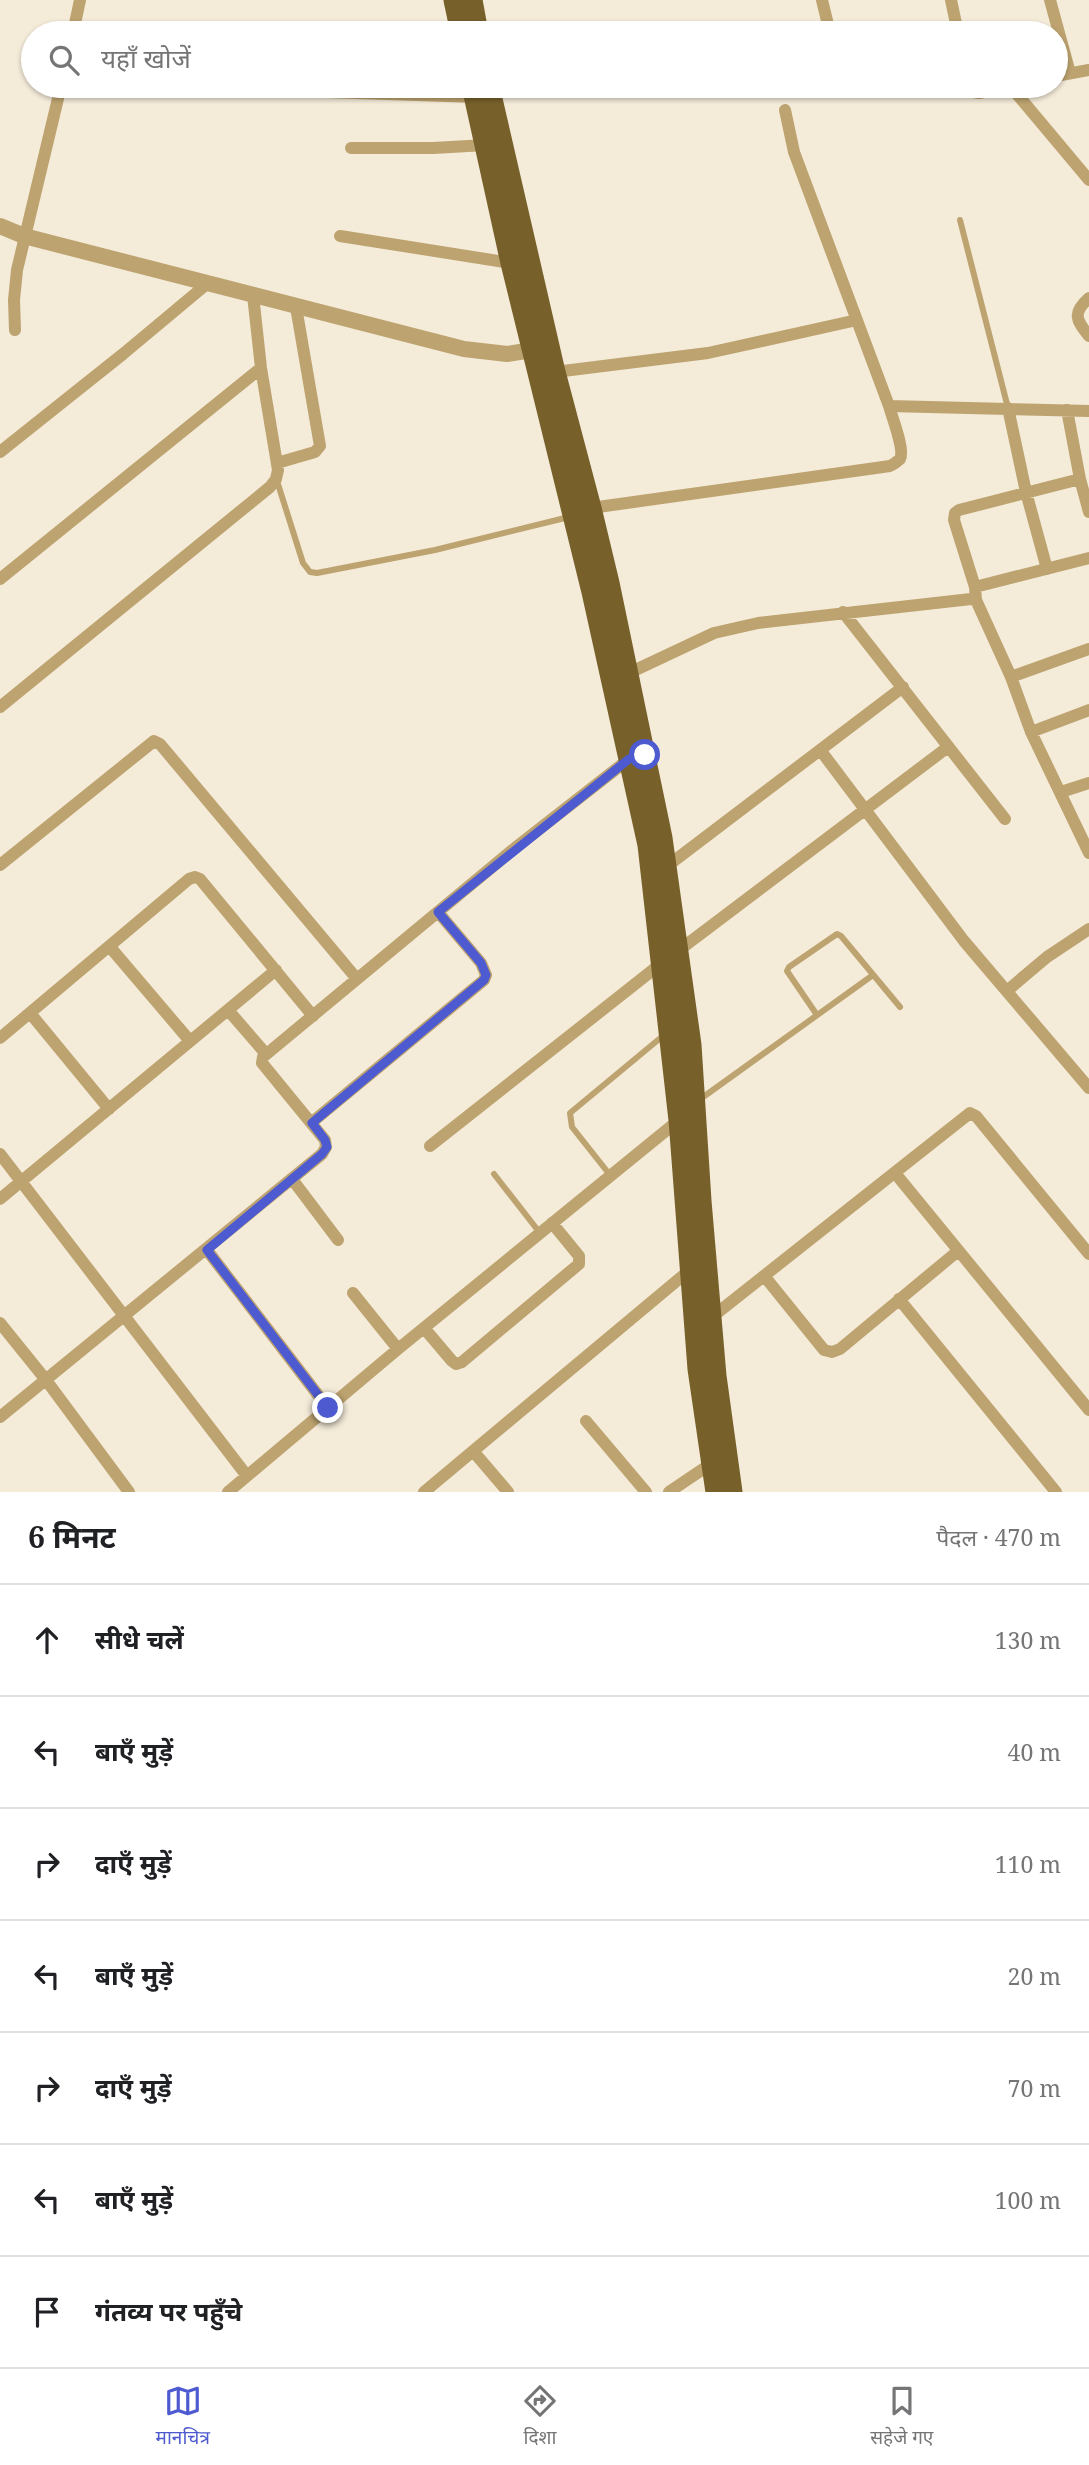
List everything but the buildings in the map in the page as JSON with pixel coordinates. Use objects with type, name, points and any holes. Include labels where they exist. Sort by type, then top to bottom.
[{"type":"highway","points":[[454,0],[458,21]]},
{"type":"highway","points":[[472,0],[476,21]]},
{"type":"highway","points":[[480,98],[485,145],[511,263],[541,348],[555,372],[582,512],[629,674],[648,845],[691,1045],[712,1317],[719,1459],[716,1492]]},
{"type":"highway","points":[[481,98],[582,512],[637,757],[666,867],[670,1030],[698,1369],[719,1459],[732,1492]]},
{"type":"street","points":[[75,21],[79,0]]},
{"type":"street","points":[[822,0],[827,21]]},
{"type":"street","points":[[951,0],[955,21]]},
{"type":"street","points":[[1050,0],[1056,21]]},
{"type":"street","points":[[1068,66],[1070,73],[1089,70]]},
{"type":"street","points":[[15,330],[15,290],[24,236],[58,98]]},
{"type":"street","points":[[1023,98],[1089,180]]},
{"type":"street","points":[[582,512],[890,466],[899,461],[902,454],[889,406],[794,152],[785,110]]},
{"type":"street","points":[[351,148],[485,145]]},
{"type":"street","points":[[0,226],[24,236],[464,349],[507,354],[541,348]]},
{"type":"street","points":[[340,236],[511,263]]},
{"type":"street","points":[[2,446],[208,283]]},
{"type":"street","points":[[0,707],[270,487],[276,479],[277,463],[261,368],[253,295]]},
{"type":"street","points":[[1089,298],[1080,306],[1077,316],[1089,336]]},
{"type":"street","points":[[277,463],[315,452],[320,446],[296,307]]},
{"type":"street","points":[[555,372],[708,353],[857,320]]},
{"type":"street","points":[[0,579],[261,368]]},
{"type":"street","points":[[889,406],[1089,411]]},
{"type":"street","points":[[1008,408],[1026,492],[1047,569]]},
{"type":"street","points":[[1067,410],[1089,512]]},
{"type":"street","points":[[1080,479],[955,513],[954,520],[976,594],[1012,677],[1031,732],[1089,853]]},
{"type":"street","points":[[629,674],[714,633],[758,623],[971,599],[976,594],[1047,569],[1089,558]]},
{"type":"street","points":[[844,612],[1005,819]]},
{"type":"street","points":[[1012,677],[1089,649]]},
{"type":"street","points":[[666,867],[902,687]]},
{"type":"street","points":[[1031,732],[1089,710]]},
{"type":"street","points":[[0,865],[154,741],[160,744],[357,979]]},
{"type":"street","points":[[430,1146],[670,956],[948,747]]},
{"type":"street","points":[[821,751],[964,941],[1089,1088]]},
{"type":"street","points":[[0,1417],[322,1154],[327,1147],[325,1140],[262,1063],[263,1057],[565,808],[637,757]]},
{"type":"street","points":[[1061,792],[1089,783]]},
{"type":"street","points":[[0,1038],[189,879],[195,877],[200,879],[313,1016]]},
{"type":"street","points":[[312,1123],[484,980],[486,975],[481,963],[438,912]]},
{"type":"street","points":[[1008,990],[1047,957],[1089,929]]},
{"type":"street","points":[[110,947],[190,1041]]},
{"type":"street","points":[[0,1199],[276,970]]},
{"type":"street","points":[[228,1010],[266,1054]]},
{"type":"street","points":[[30,1013],[109,1109]]},
{"type":"street","points":[[712,1317],[970,1113],[976,1116],[1089,1254]]},
{"type":"street","points":[[228,1492],[398,1349],[679,1120]]},
{"type":"street","points":[[0,1154],[247,1476]]},
{"type":"street","points":[[895,1173],[1089,1410]]},
{"type":"street","points":[[292,1179],[338,1240]]},
{"type":"street","points":[[424,1328],[452,1361],[456,1364],[462,1362],[579,1264],[579,1256],[552,1223]]},
{"type":"street","points":[[207,1250],[328,1408]]},
{"type":"street","points":[[765,1277],[824,1350],[832,1352],[840,1349],[958,1251]]},
{"type":"street","points":[[424,1492],[691,1269]]},
{"type":"street","points":[[353,1293],[398,1349]]},
{"type":"street","points":[[900,1299],[1056,1492]]},
{"type":"street","points":[[0,1323],[46,1380],[128,1492]]},
{"type":"street","points":[[586,1421],[646,1492]]},
{"type":"street","points":[[473,1451],[508,1492]]},
{"type":"street","points":[[669,1492],[719,1459]]},
{"type":"lane","points":[[960,220],[1008,408]]},
{"type":"lane","points":[[276,479],[303,562],[310,572],[317,573],[435,550],[582,512]]},
{"type":"lane","points":[[817,1015],[787,974],[789,967],[837,934],[900,1007]]},
{"type":"lane","points":[[695,1103],[873,975]]},
{"type":"lane","points":[[610,1175],[572,1127],[570,1113],[670,1030]]},
{"type":"lane","points":[[494,1174],[540,1233]]},
{"type":"route","points":[[328,1408],[207,1250],[322,1154],[327,1147],[325,1140],[312,1123],[484,980],[485,969],[481,963],[438,912],[629,759],[645,755]]}]
